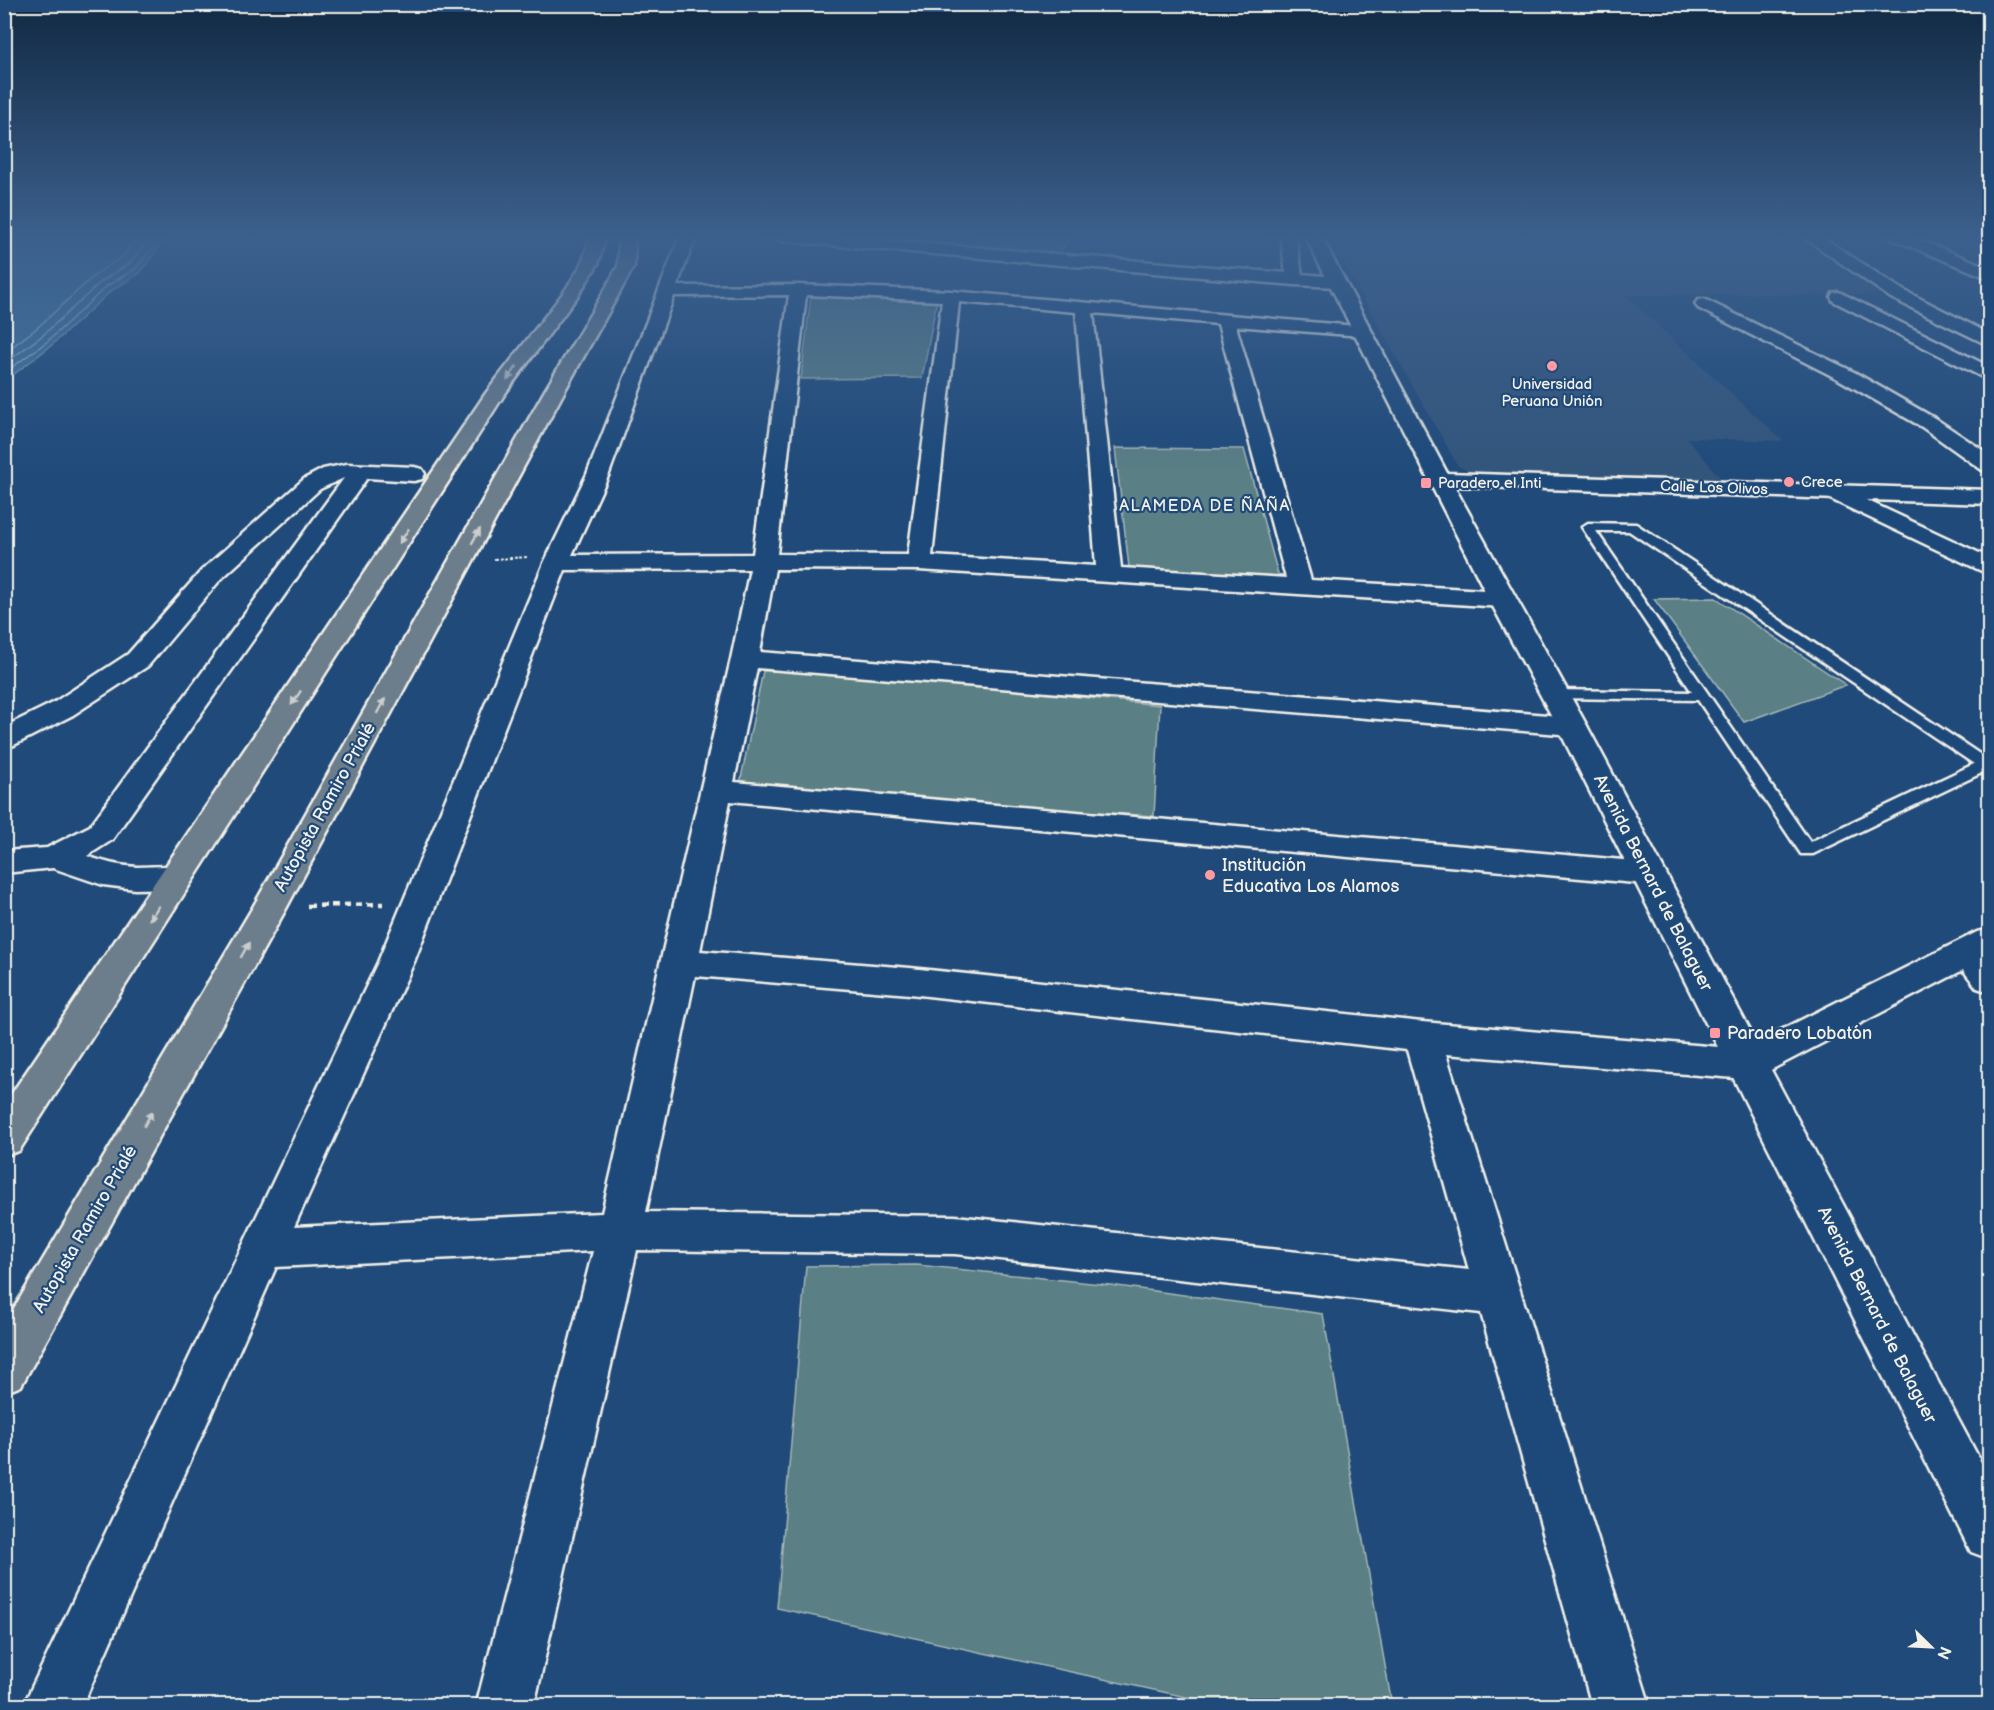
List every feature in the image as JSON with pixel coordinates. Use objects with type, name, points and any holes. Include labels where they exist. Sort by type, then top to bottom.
[{"type":"highway","points":[[4,1139],[496,393],[554,316]]},
{"type":"highway","name":"Autopista Ramiro Prialé","points":[[4,1371],[270,907],[599,316]]},
{"type":"street","points":[[52,1706],[396,962],[558,560],[598,474],[657,316]]},
{"type":"street","points":[[505,1706],[620,1232],[745,659],[764,561],[795,316]]},
{"type":"street","points":[[919,563],[949,316]]},
{"type":"street","points":[[1085,316],[1109,575]]},
{"type":"street","points":[[1187,316],[1362,331]]},
{"type":"street","name":"Avenida Bernard de Balaguer","points":[[1354,316],[1502,600],[1572,726],[1989,1533]]},
{"type":"street","points":[[1727,316],[1847,376],[1929,423],[1989,465]]},
{"type":"street","points":[[1875,316],[1989,375]]},
{"type":"street","points":[[1939,316],[1989,341]]},
{"type":"street","points":[[1225,319],[1301,587]]},
{"type":"street","points":[[1961,327],[1989,325]]},
{"type":"street","points":[[4,739],[63,709],[138,660],[211,575],[312,484],[331,474],[347,471],[414,474]]},
{"type":"street","points":[[4,862],[40,862],[73,852],[101,833],[360,472]]},
{"type":"street","name":"Calle Los Olivos","points":[[1439,480],[1989,497]]},
{"type":"street","points":[[1832,491],[1989,568]]},
{"type":"street","points":[[558,560],[919,563],[1502,600]]},
{"type":"street","points":[[745,659],[1572,726]]},
{"type":"street","points":[[715,790],[1646,873]]},
{"type":"street","points":[[55,857],[103,874],[135,878],[177,878]]},
{"type":"street","points":[[678,962],[910,981],[1422,1037],[1747,1064],[1983,957]]},
{"type":"street","points":[[1422,1037],[1621,1706]]},
{"type":"street","points":[[262,1248],[620,1232],[955,1235],[1498,1293]]},
{"type":"lane","points":[[1588,527],[1632,527],[1985,765],[1807,850],[1703,696],[1588,527]]},
{"type":"lane","points":[[1554,694],[1703,696]]},
{"type":"path","points":[[462,560],[558,560]]},
{"type":"path","points":[[270,907],[420,903]]},
{"type":"shaded area","points":[[1373,316],[1648,316],[1783,441],[1687,438],[1723,481],[1476,476],[1458,466]]},
{"type":"green space","points":[[809,316],[934,316],[922,378],[801,379]]},
{"type":"green space","points":[[1115,448],[1244,449],[1279,578],[1129,567]]},
{"type":"green space","points":[[1716,598],[1846,685],[1744,722],[1654,599]]},
{"type":"green space","points":[[763,671],[817,671],[1160,705],[1154,816],[739,788]]},
{"type":"green space","points":[[917,1265],[1110,1285],[1323,1314],[1392,1705],[1223,1705],[777,1608],[806,1266]]},
{"type":"water","points":[[5,316],[84,316],[52,345],[5,381]]},
{"type":"place","name":"Universidad Peruana Unión","points":[[1552,366]]},
{"type":"place","name":"Crece","points":[[1789,482]]},
{"type":"place","name":"Paradero el Inti","points":[[1426,483]]},
{"type":"place","name":"Institución Educativa Los Alamos","points":[[1210,875]]},
{"type":"place","name":"Paradero Lobatón","points":[[1715,1033]]},
{"type":"district","name":"ALAMEDA DE ÑAÑA","points":[[1205,506]]}]
